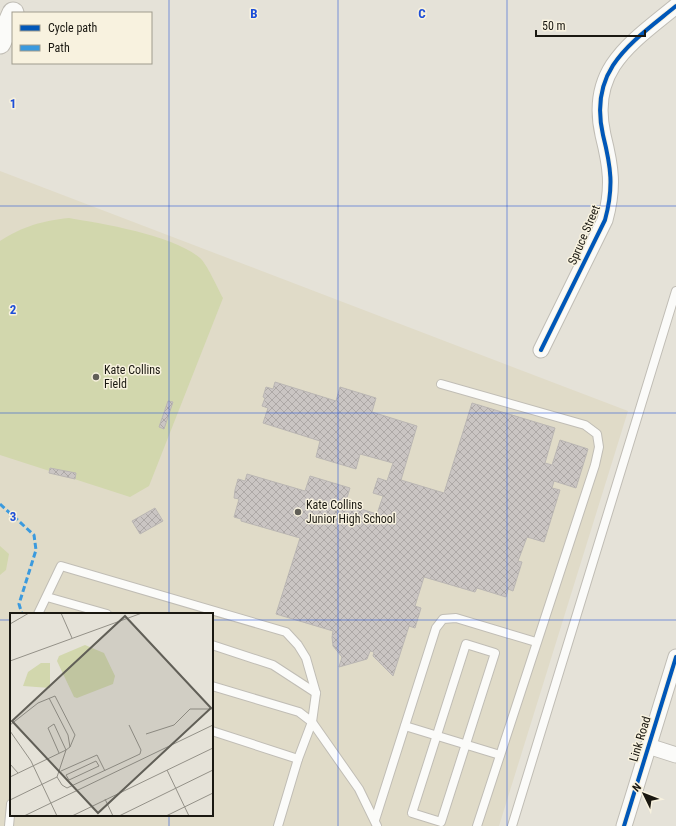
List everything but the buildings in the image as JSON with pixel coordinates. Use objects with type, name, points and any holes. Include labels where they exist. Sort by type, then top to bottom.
[{"type":"main road","points":[[13,12],[19,0]]},
{"type":"main road","points":[[0,44],[12,15]]},
{"type":"street","name":"Spruce Street","points":[[541,350],[605,220],[608,208],[610,161],[600,116],[600,98],[604,84],[611,68],[621,52],[676,6]]},
{"type":"street","name":"Link Road","points":[[624,826],[676,657]]},
{"type":"street","points":[[648,746],[676,755]]},
{"type":"lane","points":[[512,826],[676,291]]},
{"type":"lane","points":[[441,384],[578,423],[597,434],[599,446],[595,465],[477,826]]},
{"type":"lane","points":[[39,613],[61,566],[286,632],[298,645],[306,658],[316,693],[312,722],[298,760],[278,826]]},
{"type":"lane","points":[[47,597],[103,613]]},
{"type":"lane","points":[[376,823],[436,628],[443,619],[456,618],[536,642]]},
{"type":"lane","points":[[466,644],[494,653],[441,822],[412,813],[437,735],[466,644]]},
{"type":"lane","points":[[213,645],[273,665],[316,693]]},
{"type":"lane","points":[[213,686],[299,712],[312,722],[359,789],[376,823]]},
{"type":"lane","points":[[405,726],[500,755]]},
{"type":"lane","points":[[213,731],[298,760]]},
{"type":"lane","points":[[9,826],[10,815]]},
{"type":"shaded area","name":"Kate Collins Junior High School","points":[[0,171],[628,411],[499,826],[0,826]]},
{"type":"green space","name":"Kate Collins Field","points":[[69,218],[138,232],[173,243],[188,250],[203,261],[223,298],[149,486],[130,497],[0,455],[0,241],[33,225]]},
{"type":"green space","points":[[0,546],[9,554],[6,570],[0,575]]},
{"type":"marked path","points":[[0,504],[34,535],[36,550],[19,604],[22,613]]},
{"type":"cycle path","points":[[541,350],[605,220],[608,208],[610,197],[610,167],[600,112],[602,92],[608,75],[617,60],[629,46],[676,6]]},
{"type":"cycle path","points":[[624,826],[676,657]]},
{"type":"place","name":"Kate Collins Field","points":[[96,377]]},
{"type":"place","name":"Kate Collins Junior High School","points":[[298,512]]}]
